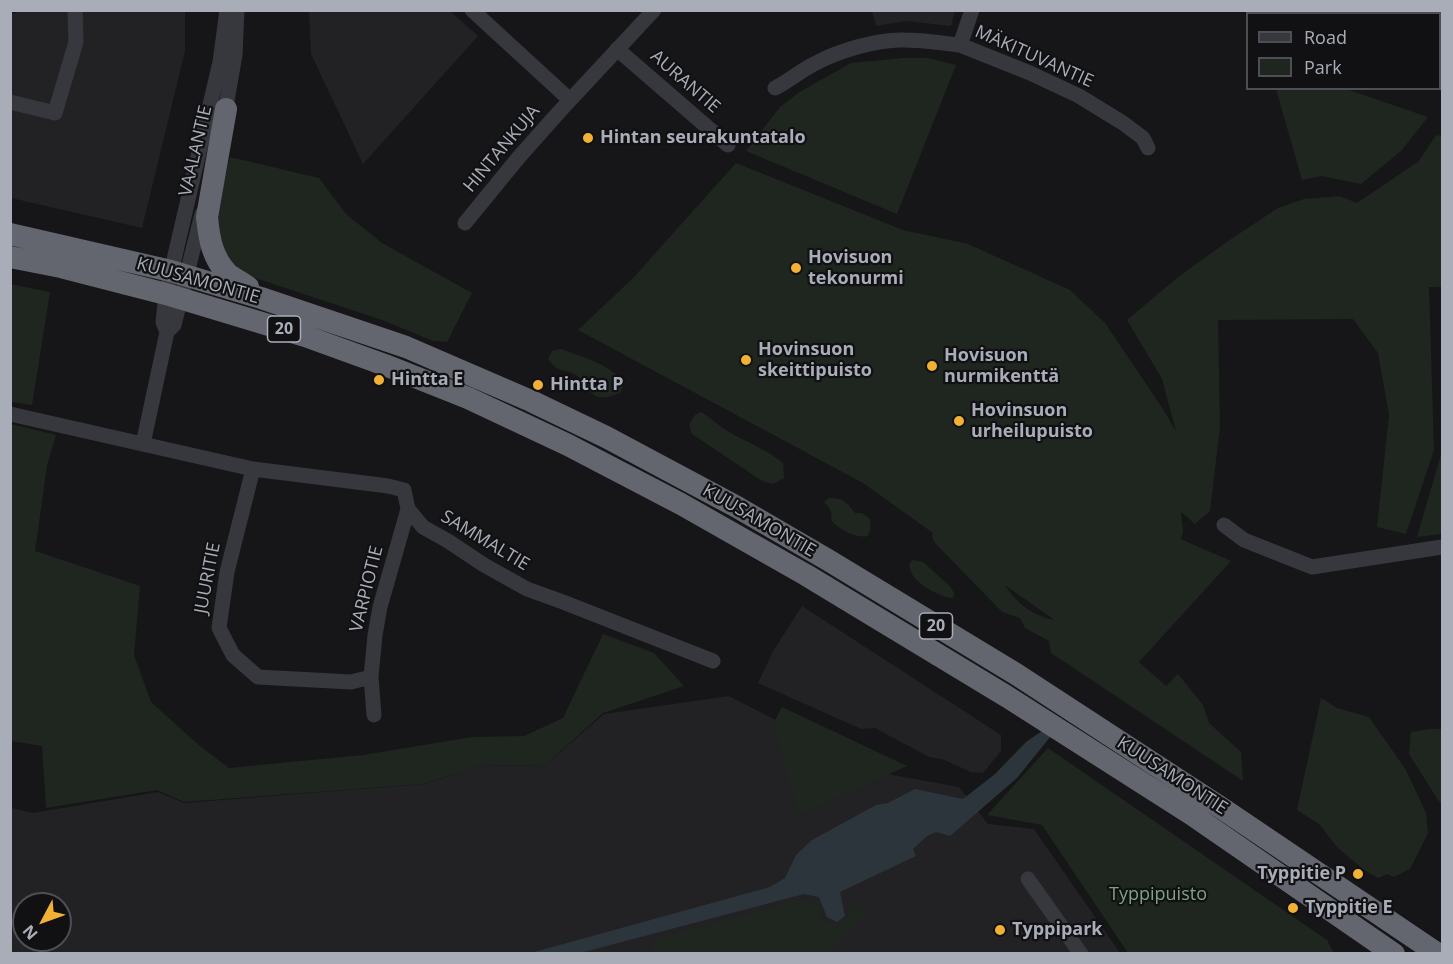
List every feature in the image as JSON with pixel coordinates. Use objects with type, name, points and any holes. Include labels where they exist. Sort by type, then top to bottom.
[{"type":"highway","points":[[226,109],[207,217],[210,241],[220,265],[230,276],[245,284],[261,298]]},
{"type":"highway","name":"KUUSAMONTIE","points":[[10,234],[179,273],[406,347],[531,401],[606,437],[737,507],[1016,674],[1436,950]]},
{"type":"highway","name":"KUUSAMONTIE","points":[[10,257],[61,267],[173,296],[305,336],[468,398],[568,445],[681,504],[806,574],[1006,696],[1191,814],[1394,954]]},
{"type":"street","points":[[10,102],[55,113],[76,42],[75,10]]},
{"type":"street","name":"VAALANTIE","points":[[179,273],[220,62],[227,10]]},
{"type":"street","name":"VAALANTIE","points":[[173,296],[226,109],[235,55],[237,10]]},
{"type":"street","points":[[472,10],[570,100]]},
{"type":"street","name":"HINTANKUJA","points":[[465,223],[519,157],[654,10]]},
{"type":"street","name":"MÄKITUVANTIE","points":[[960,45],[972,10]]},
{"type":"street","name":"MÄKITUVANTIE","points":[[775,88],[813,64],[843,51],[889,40],[960,45],[1030,73],[1079,96],[1143,138],[1148,148]]},
{"type":"street","name":"AURANTIE","points":[[616,49],[729,145]]},
{"type":"street","points":[[143,444],[167,332],[163,322],[173,296]]},
{"type":"street","name":"SAMMALTIE","points":[[10,414],[253,468],[404,490],[408,509],[423,527],[527,589],[714,661]]},
{"type":"street","name":"JUURITIE","points":[[253,468],[227,572],[219,628],[233,655],[258,677],[351,682],[371,677]]},
{"type":"street","name":"VARPIOTIE","points":[[374,715],[371,677],[375,635],[380,607],[408,509]]},
{"type":"street","points":[[1224,525],[1244,540],[1312,567],[1443,547]]},
{"type":"street","points":[[1029,879],[1081,954]]},
{"type":"shaded area","points":[[28,10],[185,11],[185,51],[142,228],[11,198],[10,14]]},
{"type":"shaded area","points":[[872,10],[955,11],[951,26],[906,21],[876,26]]},
{"type":"shaded area","points":[[309,11],[450,11],[478,36],[363,164],[311,54]]},
{"type":"shaded area","points":[[1293,11],[1442,11],[1442,69],[1441,12]]},
{"type":"shaded area","points":[[802,606],[1001,735],[1001,751],[983,773],[971,772],[942,759],[929,757],[875,728],[861,729],[758,683],[773,651]]},
{"type":"shaded area","points":[[729,696],[876,772],[959,787],[988,824],[1034,829],[1120,953],[11,954],[11,808],[32,813],[158,792],[184,803],[423,784],[484,765],[544,766],[604,714]]},
{"type":"shaded area","points":[[1042,731],[1051,736],[1017,778],[950,836],[936,832],[927,836],[913,849],[916,856],[840,892],[845,916],[837,922],[827,917],[819,897],[804,894],[580,953],[527,954],[770,887],[785,878],[796,855],[812,840],[876,805],[888,803],[915,789],[963,799],[995,774],[1026,742]]},
{"type":"green space","points":[[928,58],[956,65],[897,214],[746,151],[780,107],[798,93],[851,63]]},
{"type":"green space","points":[[1276,90],[1349,90],[1428,117],[1401,151],[1361,184],[1321,176],[1302,180]]},
{"type":"green space","name":"Hovinsuon urheilupuisto","points":[[1436,135],[1442,136],[1442,287],[1429,287],[1434,450],[1406,534],[1377,527],[1389,415],[1378,353],[1353,319],[1218,320],[1220,427],[1210,511],[1195,524],[1181,512],[1183,532],[1181,538],[1231,561],[1139,662],[1166,686],[1178,674],[1203,705],[1209,723],[1241,752],[1243,781],[1051,653],[1049,641],[1025,628],[1020,618],[1002,612],[934,542],[933,533],[863,483],[578,330],[633,278],[736,163],[903,230],[968,244],[1070,290],[1105,323],[1176,431],[1162,379],[1127,320],[1178,277],[1278,208],[1304,199],[1339,196],[1357,203],[1419,161]],"holes":[[[1005,585],[1053,619],[1038,615],[1025,607]]]},
{"type":"green space","points":[[230,157],[319,178],[346,214],[382,243],[472,293],[447,342],[433,341],[382,320],[237,272],[223,256],[214,221]]},
{"type":"green space","points":[[10,284],[50,292],[32,405],[11,402]]},
{"type":"green space","points":[[561,349],[595,362],[618,376],[625,383],[620,393],[605,397],[596,396],[576,375],[555,367],[548,359],[552,351]]},
{"type":"green space","points":[[701,412],[729,432],[777,458],[783,463],[784,478],[773,484],[762,481],[692,434],[689,424],[695,415]]},
{"type":"green space","points":[[11,424],[56,435],[47,466],[35,551],[140,586],[134,655],[151,702],[200,746],[229,768],[363,755],[472,737],[524,736],[563,718],[603,634],[654,653],[684,686],[603,713],[544,766],[485,765],[422,784],[184,802],[157,790],[46,808],[42,746],[11,741]]},
{"type":"green space","points":[[1442,451],[1442,534],[1417,537]]},
{"type":"green space","points":[[829,498],[847,503],[855,513],[862,513],[870,519],[868,536],[853,535],[834,523],[831,520],[830,510],[824,502]]},
{"type":"green space","points":[[912,560],[923,562],[950,586],[954,593],[953,598],[936,593],[919,582],[910,571],[909,565]]},
{"type":"green space","points":[[1321,698],[1337,708],[1369,717],[1406,770],[1426,813],[1428,833],[1410,869],[1394,877],[1387,874],[1378,878],[1364,870],[1337,847],[1319,824],[1297,810]]},
{"type":"green space","points":[[782,707],[907,766],[799,815],[773,724]]},
{"type":"green space","points":[[1442,729],[1442,804],[1409,754],[1411,732]]},
{"type":"green space","name":"Typpipuisto","points":[[1048,748],[1327,940],[1334,953],[1128,953],[1042,825],[987,815]]},
{"type":"green space","points":[[803,899],[817,902],[821,919],[838,927],[859,904],[865,914],[830,953],[648,953],[661,937]]},
{"type":"place","name":"Hintan seurakuntatalo","points":[[588,138]]},
{"type":"place","name":"Hovisuon tekonurmi","points":[[796,268]]},
{"type":"place","name":"Hovinsuon skeittipuisto","points":[[746,360]]},
{"type":"place","name":"Hovisuon nurmikenttä","points":[[932,366]]},
{"type":"place","name":"Hintta E","points":[[379,380]]},
{"type":"place","name":"Hintta P","points":[[538,385]]},
{"type":"place","name":"Hovinsuon urheilupuisto","points":[[959,421]]},
{"type":"place","name":"Typpitie P","points":[[1358,874]]},
{"type":"place","name":"Typpitie E","points":[[1293,908]]},
{"type":"place","name":"Typpipark","points":[[1000,930]]}]
